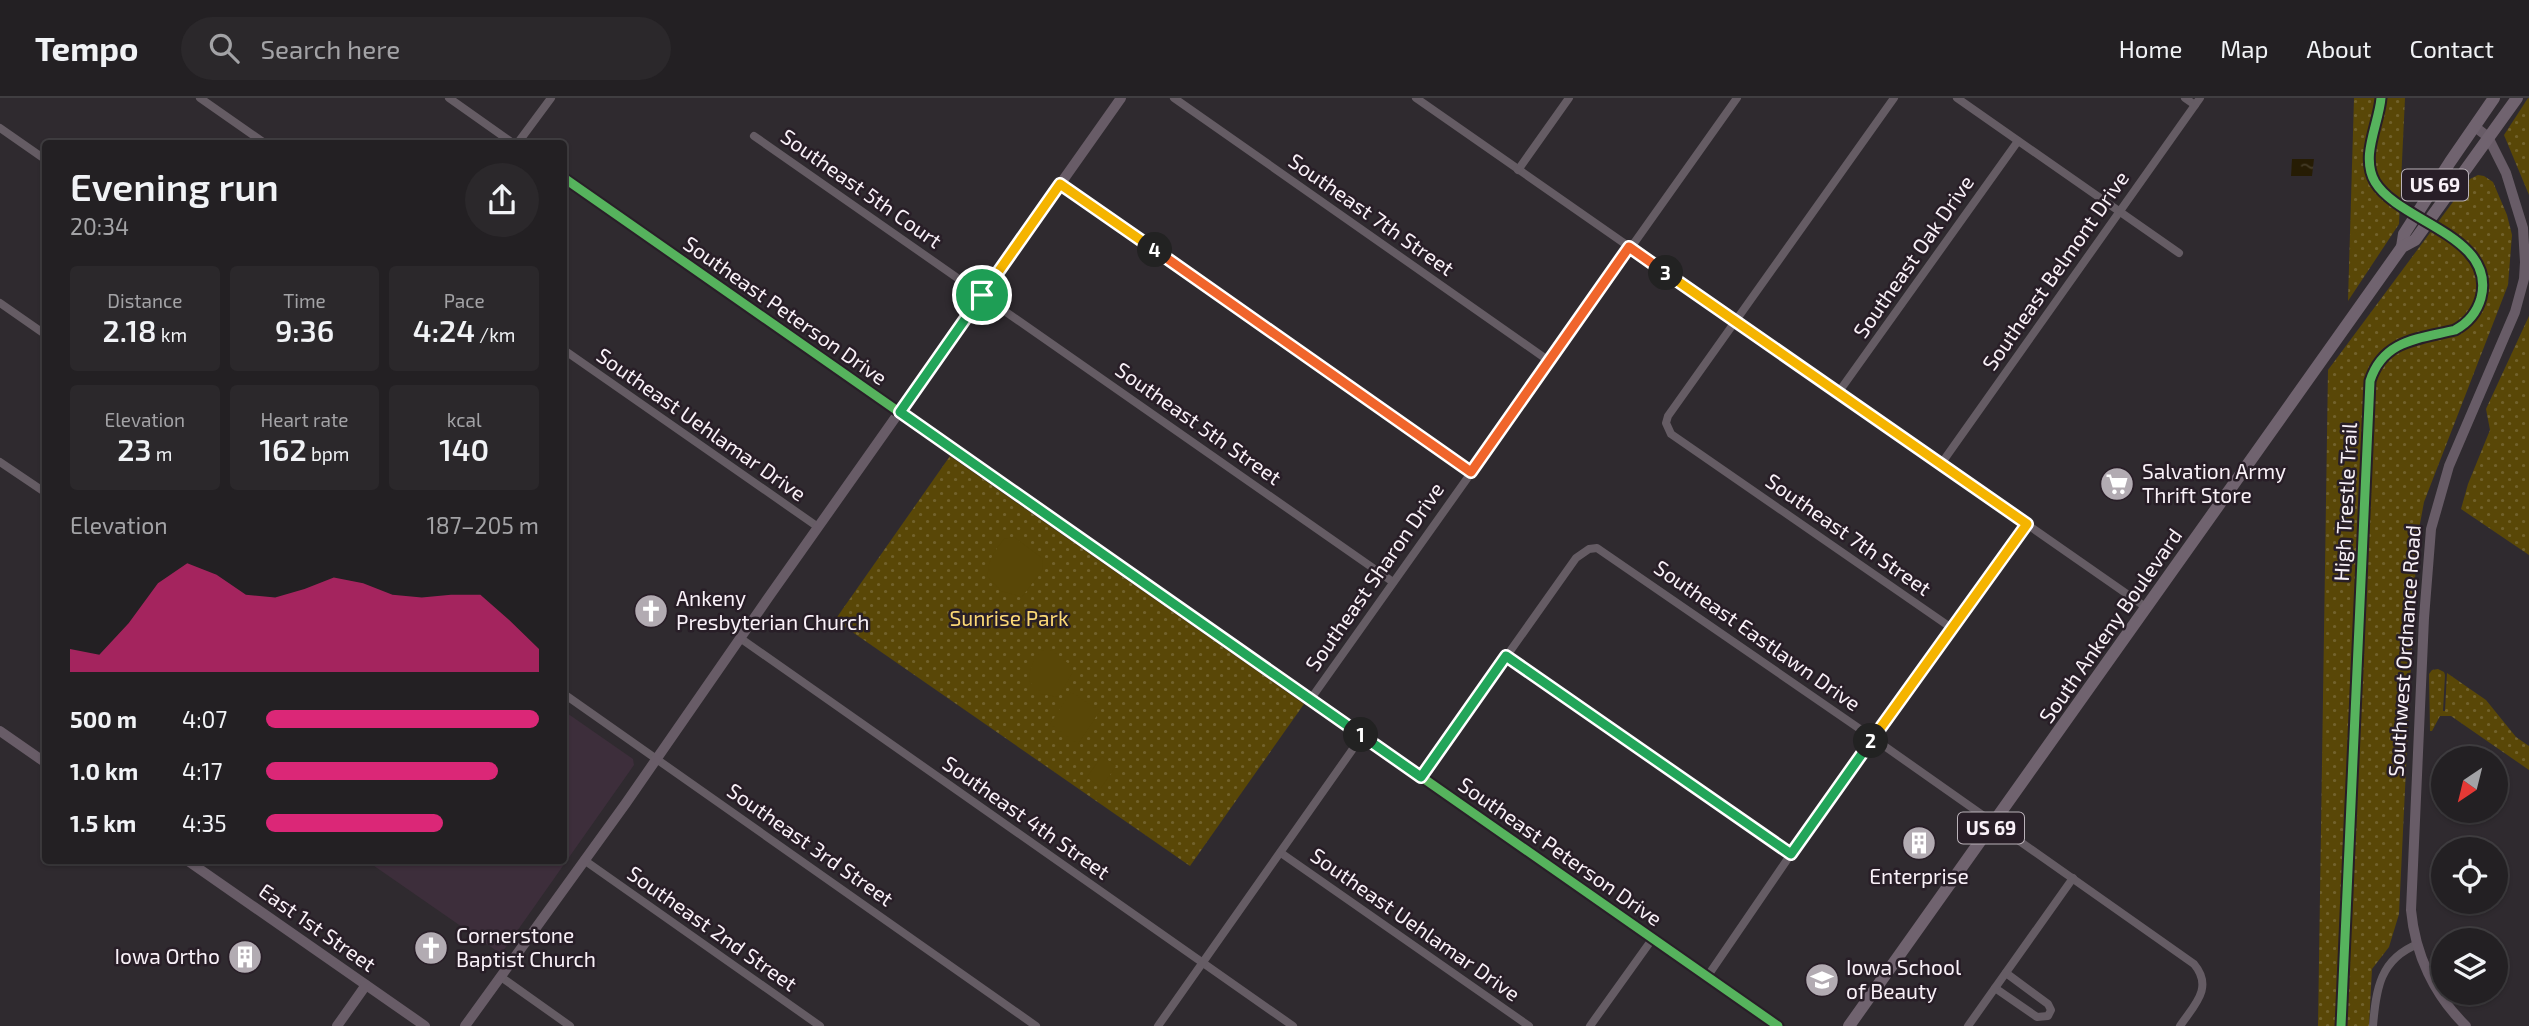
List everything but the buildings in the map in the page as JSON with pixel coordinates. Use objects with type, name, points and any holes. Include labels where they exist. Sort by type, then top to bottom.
[{"type":"main road","name":"South Ankeny Boulevard","points":[[2402,247],[2404,234],[2494,98]]},
{"type":"main road","name":"South Ankeny Boulevard","points":[[1849,1026],[2402,247],[2415,240],[2517,98]]},
{"type":"street","points":[[201,98],[260,140]]},
{"type":"street","points":[[449,98],[510,140]]},
{"type":"street","points":[[519,140],[551,98]]},
{"type":"street","points":[[465,1026],[1121,98]]},
{"type":"street","name":"Southeast 7th Street","points":[[1174,98],[1549,361]]},
{"type":"street","points":[[1416,98],[2147,608]]},
{"type":"street","points":[[1518,170],[1569,98]]},
{"type":"street","name":"Southeast Sharon Drive","points":[[1310,700],[1737,98]]},
{"type":"street","points":[[1736,322],[1894,98]]},
{"type":"street","points":[[1957,98],[2179,253]]},
{"type":"street","points":[[2185,98],[2198,102]]},
{"type":"street","name":"Southeast Belmont Drive","points":[[1941,464],[2198,102]]},
{"type":"street","name":"Southwest Ordnance Road","points":[[2466,1026],[2431,981],[2418,944],[2411,910],[2424,618],[2431,529],[2449,466],[2515,312],[2525,262],[2519,211],[2506,173],[2488,137],[2474,126]]},
{"type":"street","points":[[0,128],[42,157]]},
{"type":"street","name":"Southeast 5th Court","points":[[754,136],[982,295]]},
{"type":"street","name":"Southeast Oak Drive","points":[[1838,393],[2018,141]]},
{"type":"street","name":"Southeast Peterson Drive","points":[[567,180],[1778,1026]]},
{"type":"street","points":[[1060,184],[1471,472]]},
{"type":"street","name":"Southeast 5th Street","points":[[982,295],[1393,582]]},
{"type":"street","points":[[0,303],[42,332]]},
{"type":"street","name":"Southeast 7th Street","points":[[1736,322],[1668,416],[1666,423],[1671,434],[1953,629]]},
{"type":"street","name":"Southeast Uehlamar Drive","points":[[567,353],[818,527]]},
{"type":"street","points":[[0,462],[42,490]]},
{"type":"street","points":[[1707,977],[1791,854],[2027,524]]},
{"type":"street","name":"Southeast Eastlawn Drive","points":[[1506,656],[1581,552],[1589,548],[1602,551],[1874,738],[2194,964],[2203,977],[2202,993],[2180,1026]]},
{"type":"street","name":"Southeast 4th Street","points":[[740,638],[1293,1026]]},
{"type":"street","points":[[1421,777],[1506,656],[1791,854]]},
{"type":"street","name":"Southeast 3rd Street","points":[[567,696],[1036,1026]]},
{"type":"street","points":[[0,731],[42,759]]},
{"type":"street","points":[[1158,1026],[1362,736]]},
{"type":"street","name":"Southeast Uehlamar Drive","points":[[1281,853],[1529,1026]]},
{"type":"street","name":"Southeast 2nd Street","points":[[584,860],[820,1026]]},
{"type":"street","name":"East 1st Street","points":[[192,864],[425,1026]]},
{"type":"street","points":[[1968,1026],[2073,878]]},
{"type":"street","points":[[1590,1026],[1653,938]]},
{"type":"street","points":[[2373,1026],[2375,1002],[2386,969],[2398,954],[2418,944]]},
{"type":"street","points":[[1995,988],[2037,1017],[2049,1016],[2051,1010],[2048,1004],[2006,973]]},
{"type":"street","points":[[501,977],[570,1026]]},
{"type":"street","points":[[337,1026],[366,985]]},
{"type":"shaded area","points":[[567,713],[633,759],[634,765],[567,860]]},
{"type":"shaded area","points":[[371,864],[564,864],[501,954]]},
{"type":"green space","points":[[2354,98],[2405,98],[2399,224],[2348,301]]},
{"type":"green space","points":[[2529,98],[2529,195],[2504,135]]},
{"type":"green space","points":[[2478,175],[2493,182],[2507,215],[2512,235],[2508,285],[2424,502],[2417,540],[2399,914],[2389,947],[2372,969],[2369,1026],[2318,1026],[2328,370],[2470,179]]},
{"type":"green space","points":[[2529,316],[2529,555],[2461,509],[2490,430],[2486,409]]},
{"type":"green space","name":"Sunrise Park","points":[[950,456],[1304,704],[1190,866],[835,620]]},
{"type":"green space","points":[[1014,537],[1042,558],[1043,569],[1022,597],[1001,591],[988,577],[994,553],[1004,539]]},
{"type":"green space","points":[[1047,647],[1073,667],[1073,672],[1058,697],[1041,694],[1029,681],[1034,662]]},
{"type":"green space","points":[[2438,669],[2445,675],[2443,711],[2447,673],[2486,700],[2516,737],[2529,746],[2529,770],[2508,755],[2508,746],[2494,746],[2451,716],[2440,716],[2430,731],[2429,674]]},
{"type":"green space","points":[[1071,692],[1100,711],[1078,744],[1050,724]]},
{"type":"green space","points":[[1102,756],[1116,766],[1101,788],[1087,777]]},
{"type":"water","points":[[2292,159],[2314,159],[2312,176],[2291,176]]},
{"type":"cycle path","name":"High Trestle Trail","points":[[2341,1026],[2370,381],[2376,367],[2393,349],[2415,339],[2455,330],[2468,320],[2481,298],[2482,277],[2475,259],[2461,245],[2387,196],[2375,182],[2369,162],[2381,98]]},
{"type":"cycle path","points":[[567,180],[1778,1026]]},
{"type":"place","name":"Salvation Army Thrift Store","points":[[2117,484]]},
{"type":"place","name":"Ankeny Presbyterian Church","points":[[651,611]]},
{"type":"place","name":"Enterprise","points":[[1919,843]]},
{"type":"place","name":"Cornerstone Baptist Church","points":[[431,948]]},
{"type":"place","name":"Iowa Ortho","points":[[245,957]]},
{"type":"place","name":"Iowa School of Beauty","points":[[1822,980]]},
{"type":"route","points":[[1060,184],[1471,472],[1629,247],[2027,524],[1791,854],[1506,656],[1421,777],[900,412],[982,295],[1060,184]]}]
